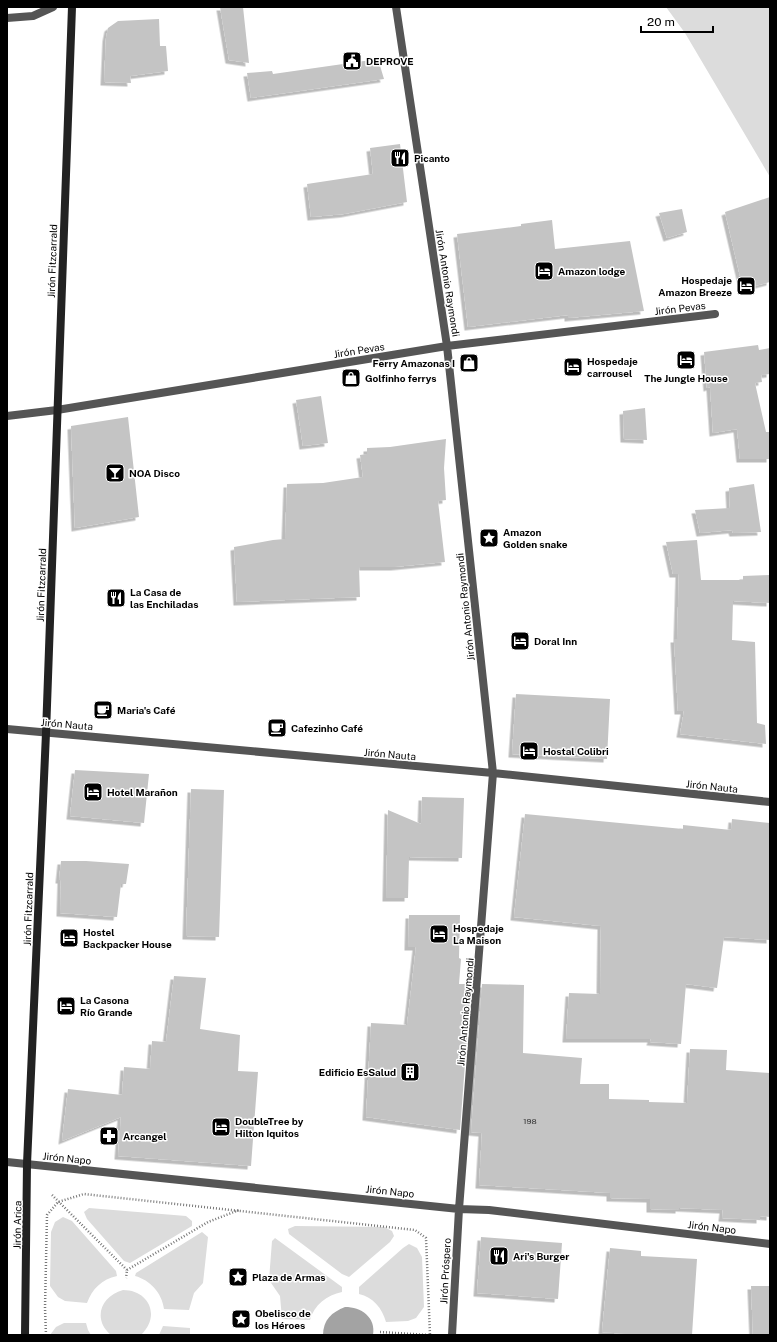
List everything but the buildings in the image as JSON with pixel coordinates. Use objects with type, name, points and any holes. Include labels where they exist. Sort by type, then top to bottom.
[{"type":"main road","name":"Jirón Fitzcarrald","points":[[27,1164],[46,733],[72,7]]},
{"type":"main road","name":"Jirón Arica","points":[[25,1335],[27,1164]]},
{"type":"street","points":[[7,18],[33,16],[53,7]]},
{"type":"street","name":"Jirón Antonio Raymondi","points":[[396,7],[447,346],[493,773],[459,1208]]},
{"type":"street","name":"Jirón Pevas","points":[[7,416],[57,410],[447,346],[715,314]]},
{"type":"street","name":"Jirón Nauta","points":[[7,729],[493,773],[770,802]]},
{"type":"street","name":"Jirón Napo","points":[[7,1162],[489,1210],[770,1244]]},
{"type":"street","name":"Jirón Próspero","points":[[452,1335],[459,1208]]},
{"type":"path","points":[[46,1335],[45,1308],[47,1215],[58,1202],[84,1194],[414,1230],[426,1238],[429,1335],[380,1332]]},
{"type":"path","points":[[52,1195],[127,1270]]},
{"type":"path","points":[[127,1270],[208,1222],[240,1210]]},
{"type":"path","points":[[126,1278],[127,1270]]},
{"type":"shaded area","points":[[666,7],[770,7],[770,177],[685,33]]},
{"type":"shaded area","points":[[89,1208],[186,1216],[192,1221],[192,1226],[130,1263],[124,1261],[87,1219],[84,1212]]},
{"type":"shaded area","points":[[63,1217],[72,1221],[116,1271],[117,1276],[112,1277],[98,1285],[87,1303],[65,1301],[58,1297],[50,1286],[51,1232],[55,1222]]},
{"type":"shaded area","points":[[295,1226],[384,1227],[392,1231],[394,1236],[390,1242],[349,1277],[342,1274],[289,1234],[288,1229]]},
{"type":"shaded area","points":[[202,1232],[208,1237],[203,1283],[194,1293],[189,1310],[164,1309],[158,1293],[146,1281],[135,1276],[136,1273]]},
{"type":"shaded area","points":[[275,1238],[342,1287],[342,1292],[326,1298],[318,1305],[310,1320],[282,1319],[280,1296],[269,1280],[272,1241]]},
{"type":"shaded area","points":[[409,1244],[417,1248],[422,1257],[424,1307],[416,1318],[408,1321],[386,1322],[382,1312],[373,1300],[359,1294],[359,1287]]},
{"type":"shaded area","points":[[123,1290],[140,1294],[149,1305],[151,1312],[150,1320],[147,1328],[141,1335],[111,1335],[105,1329],[102,1322],[101,1315],[105,1303],[109,1297]]},
{"type":"shaded area","points":[[345,1307],[351,1307],[362,1311],[370,1318],[373,1335],[323,1335],[323,1330],[329,1317],[336,1311]]},
{"type":"shaded area","points":[[64,1323],[86,1323],[91,1335],[50,1335],[56,1327]]},
{"type":"shaded area","points":[[163,1326],[190,1328],[190,1335],[159,1335]]},
{"type":"place","name":"DEPROVE","points":[[352,61]]},
{"type":"place","name":"Picanto","points":[[400,158]]},
{"type":"place","name":"Amazon lodge","points":[[544,271]]},
{"type":"place","name":"Hospedaje Amazon Breeze","points":[[746,286]]},
{"type":"place","name":"The Jungle House","points":[[686,360]]},
{"type":"place","name":"Ferry Amazonas I","points":[[469,363]]},
{"type":"place","name":"Hospedaje carrousel","points":[[573,367]]},
{"type":"place","name":"Golfinho ferrys","points":[[351,378]]},
{"type":"place","name":"NOA Disco","points":[[115,473]]},
{"type":"place","name":"Amazon Golden snake","points":[[489,538]]},
{"type":"place","name":"La Casa de las Enchiladas","points":[[116,598]]},
{"type":"place","name":"Doral Inn","points":[[520,641]]},
{"type":"place","name":"Maria's Café","points":[[103,710]]},
{"type":"place","name":"Cafezinho Café","points":[[277,728]]},
{"type":"place","name":"Hostal Colibri","points":[[529,751]]},
{"type":"place","name":"Hotel Marañon","points":[[93,792]]},
{"type":"place","name":"Hospedaje La Maison","points":[[439,934]]},
{"type":"place","name":"Hostel Backpacker House","points":[[69,938]]},
{"type":"place","name":"La Casona Río Grande","points":[[66,1006]]},
{"type":"place","name":"Edificio EsSalud","points":[[410,1072]]},
{"type":"place","name":"DoubleTree by Hilton Iquitos","points":[[221,1127]]},
{"type":"place","name":"Arcangel","points":[[109,1136]]},
{"type":"place","name":"Ari's Burger","points":[[499,1256]]},
{"type":"place","name":"Plaza de Armas","points":[[238,1277]]},
{"type":"place","name":"Obelisco de los Héroes","points":[[241,1319]]}]
